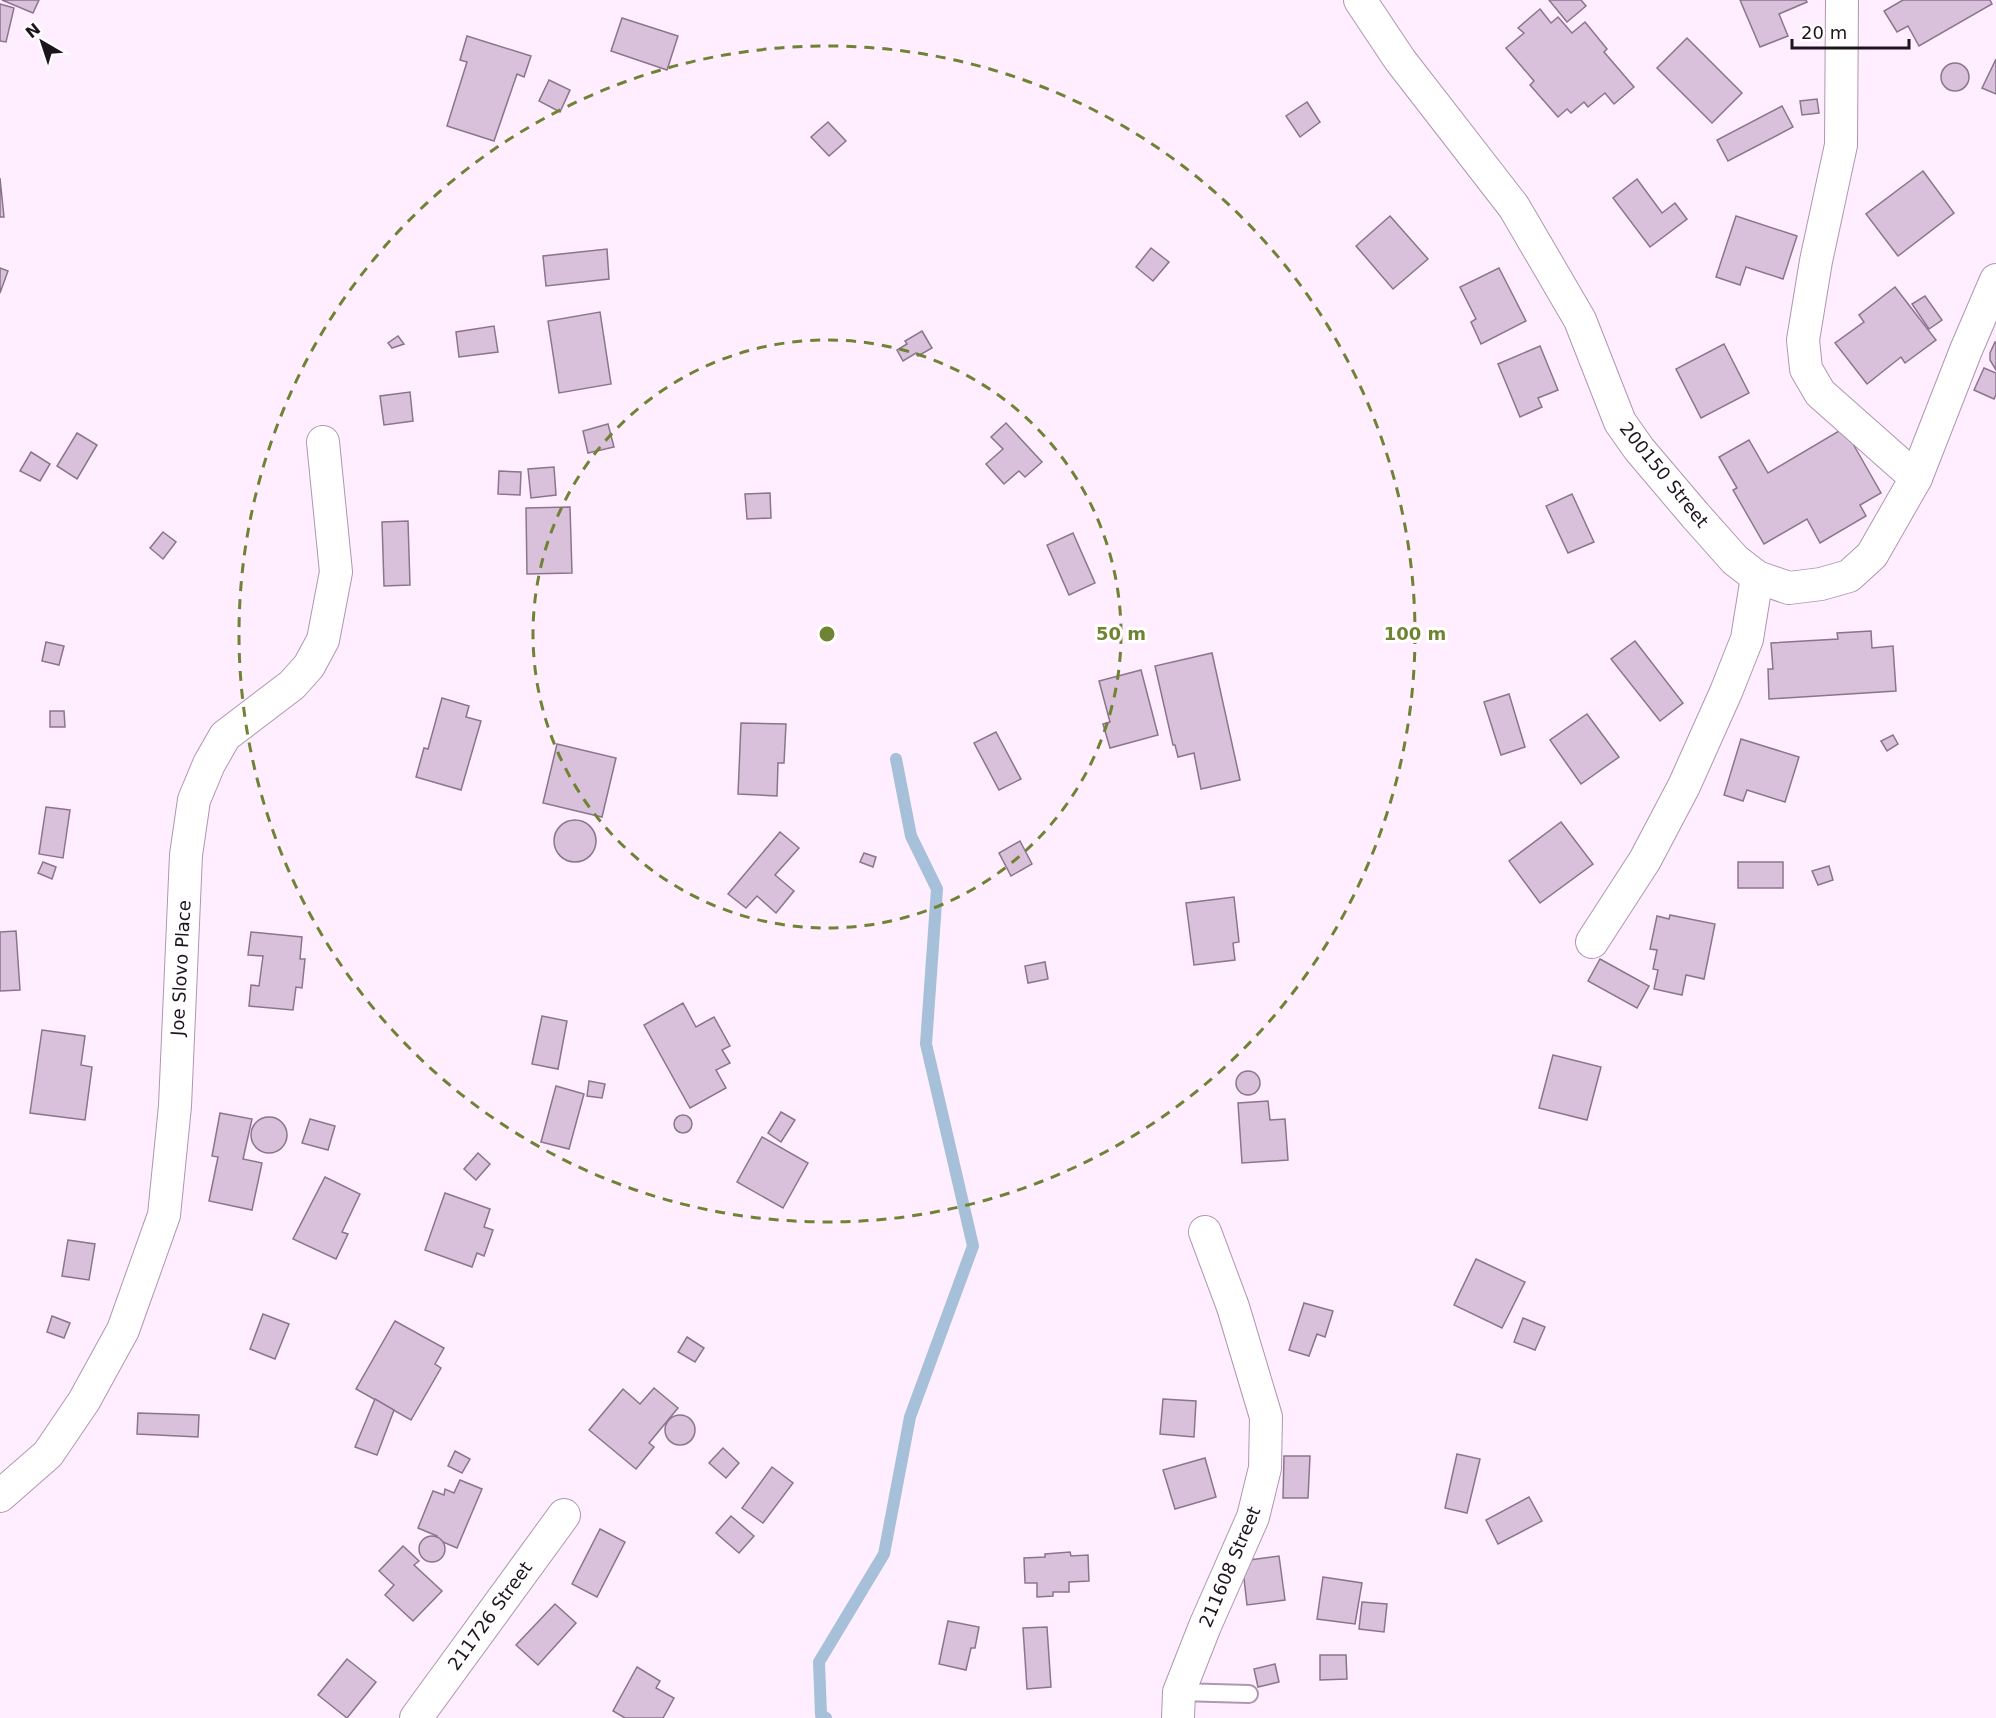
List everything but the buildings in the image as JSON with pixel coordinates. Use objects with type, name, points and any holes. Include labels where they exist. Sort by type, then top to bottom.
[{"type":"street","name":"200150 Street","points":[[1360,0],[1400,60],[1514,207],[1581,320],[1620,422],[1639,449],[1695,515],[1736,560],[1757,578],[1789,588],[1821,584],[1849,576],[1872,555],[1916,478],[1996,280]]},
{"type":"street","points":[[1842,0],[1840,145],[1816,261],[1803,340],[1806,369],[1820,393],[1916,478]]},
{"type":"street","name":"Joe Slovo Place","points":[[0,1496],[48,1454],[84,1401],[123,1330],[164,1215],[175,1106],[186,855],[194,800],[209,764],[225,736],[292,685],[309,666],[323,640],[336,572],[323,442]]},
{"type":"street","points":[[1592,942],[1645,860],[1684,786],[1747,639],[1757,578]]},
{"type":"street","name":"211608 Street","points":[[1178,1705],[1205,1626],[1253,1517],[1266,1468],[1266,1417],[1233,1307],[1205,1232]]},
{"type":"street","name":"211726 Street","points":[[416,1718],[564,1515]]},
{"type":"lane","name":"211608 Street","points":[[1178,1705],[1249,1694]]},
{"type":"waterway","points":[[826,1718],[821,1715],[819,1662],[884,1554],[910,1417],[973,1246],[926,1044],[937,889],[911,836],[896,759]]}]
